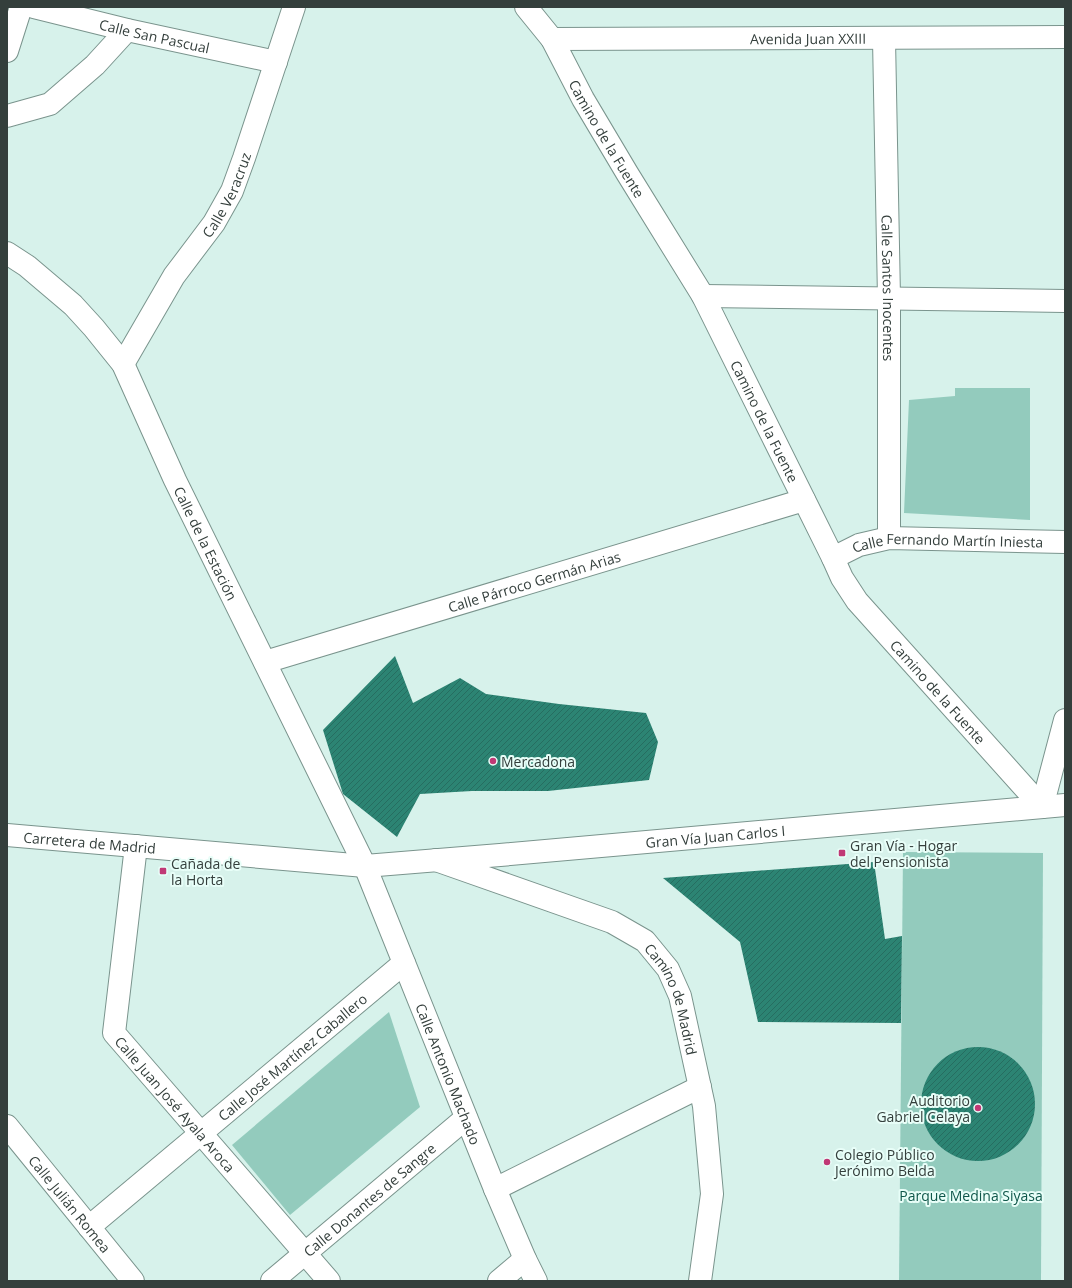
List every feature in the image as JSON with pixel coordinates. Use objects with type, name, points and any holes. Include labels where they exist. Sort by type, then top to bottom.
[{"type":"street","points":[[7,51],[21,7]]},
{"type":"street","name":"Calle San Pascual","points":[[34,7],[127,30],[276,62]]},
{"type":"street","name":"Calle Veracruz","points":[[122,364],[174,276],[214,223],[232,191],[294,7]]},
{"type":"street","name":"Camino de la Fuente","points":[[526,7],[552,39],[583,99],[703,296],[842,578],[857,601],[1042,807]]},
{"type":"street","points":[[7,116],[50,104],[95,65],[127,30]]},
{"type":"street","name":"Avenida Juan XXIII","points":[[552,39],[1065,37]]},
{"type":"street","name":"Calle Santos Inocentes","points":[[884,38],[889,298],[890,538]]},
{"type":"street","name":"Calle de la Estación","points":[[7,253],[27,266],[73,305],[94,328],[122,364],[175,480],[365,866]]},
{"type":"street","points":[[703,296],[1065,301]]},
{"type":"street","name":"Calle Párroco Germán Arias","points":[[265,662],[804,500]]},
{"type":"street","name":"Calle Fernando Martín Iniesta","points":[[832,558],[859,545],[890,538],[1065,542]]},
{"type":"street","points":[[1042,807],[1065,720]]},
{"type":"street","name":"Gran Vía Juan Carlos I","points":[[365,866],[1065,805]]},
{"type":"street","name":"Carretera de Madrid","points":[[7,835],[365,866]]},
{"type":"street","name":"Calle Juan José Ayala Aroca","points":[[136,846],[114,1033],[329,1281]]},
{"type":"street","name":"Camino de Madrid","points":[[436,860],[612,922],[645,941],[668,969],[680,996],[704,1106],[712,1194],[700,1281]]},
{"type":"street","name":"Calle Antonio Machado","points":[[365,866],[495,1189],[536,1281]]},
{"type":"street","name":"Calle José Martínez Caballero","points":[[89,1227],[404,963]]},
{"type":"street","points":[[495,1189],[700,1087]]},
{"type":"street","name":"Calle Donantes de Sangre","points":[[272,1281],[466,1118]]},
{"type":"street","name":"Calle Julián Romea","points":[[7,1126],[133,1281]]},
{"type":"street","points":[[499,1281],[525,1259]]},
{"type":"green space","points":[[955,388],[1030,388],[1030,520],[904,513],[909,400],[955,396]]},
{"type":"green space","name":"Parque Medina Siyasa","points":[[903,852],[1043,853],[1041,1281],[899,1281]]},
{"type":"green space","points":[[389,1012],[420,1107],[290,1215],[232,1145]]},
{"type":"building","name":"Mercadona","points":[[395,656],[413,703],[460,678],[486,694],[559,704],[646,713],[658,742],[649,780],[548,791],[472,791],[420,794],[397,837],[343,794],[323,730]]},
{"type":"building","points":[[874,862],[885,939],[902,936],[901,1023],[758,1022],[740,942],[663,878]]},
{"type":"building","name":"Auditorio Gabriel Celaya","points":[[978,1047],[1000,1051],[1010,1056],[1026,1072],[1031,1082],[1035,1104],[1031,1126],[1026,1136],[1010,1152],[1000,1157],[978,1161],[956,1157],[946,1152],[930,1136],[925,1126],[921,1104],[925,1082],[930,1072],[946,1056],[956,1051]]},
{"type":"place","name":"Mercadona","points":[[493,761]]},
{"type":"place","name":"Gran Vía - Hogar del Pensionista","points":[[842,853]]},
{"type":"place","name":"Cañada de la Horta","points":[[163,871]]},
{"type":"place","name":"Auditorio Gabriel Celaya","points":[[978,1108]]},
{"type":"place","name":"Colegio Público Jerónimo Belda","points":[[827,1162]]}]
